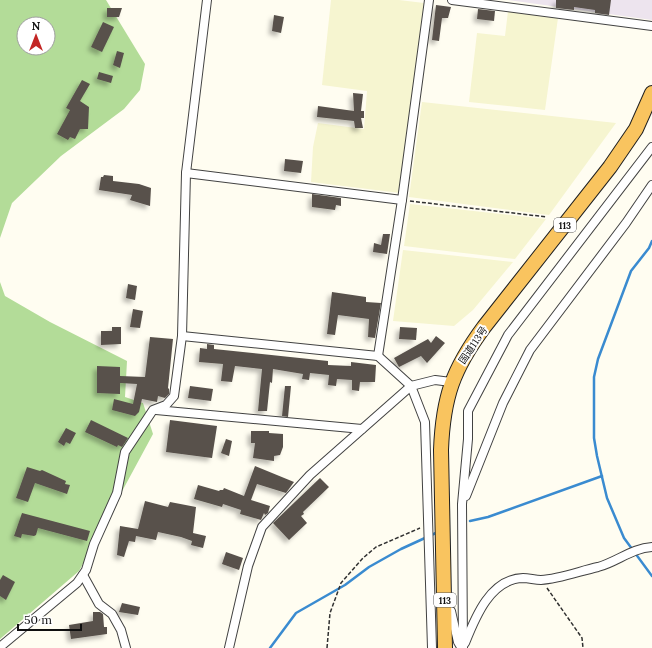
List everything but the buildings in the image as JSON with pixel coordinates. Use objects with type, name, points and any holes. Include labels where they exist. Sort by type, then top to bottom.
[{"type":"highway","name":"国道113号","points":[[446,648],[442,435],[443,418],[451,382],[467,350],[484,327],[610,167],[636,129],[652,93]]},
{"type":"street","points":[[0,647],[77,583],[83,575],[94,544],[117,493],[125,452],[153,410],[166,405],[174,396],[182,336],[186,173],[207,0]]},
{"type":"street","points":[[378,356],[402,200],[429,0]]},
{"type":"street","points":[[452,0],[652,26]]},
{"type":"street","points":[[463,648],[462,504],[468,439],[468,411],[508,335],[652,147]]},
{"type":"street","points":[[186,173],[402,200]]},
{"type":"street","points":[[462,504],[503,403],[530,350],[626,223],[652,185]]},
{"type":"street","points":[[182,336],[378,356],[411,386],[425,422],[432,648]]},
{"type":"street","points":[[229,648],[248,566],[262,527],[310,475],[411,386],[435,380],[451,382]]},
{"type":"street","points":[[153,410],[362,429]]},
{"type":"street","points":[[463,648],[474,621],[491,594],[510,581],[522,578],[541,580],[600,566],[642,548],[652,547]]},
{"type":"street","points":[[83,575],[99,604],[112,614],[121,630],[126,648]]},
{"type":"street","points":[[445,609],[451,611],[458,642],[463,648]]},
{"type":"path","points":[[402,200],[546,217]]},
{"type":"path","points":[[327,648],[330,613],[341,583],[363,558],[376,547],[429,527]]},
{"type":"path","points":[[541,580],[582,638],[583,648]]},
{"type":"shaded area","points":[[508,0],[652,0],[652,20]]},
{"type":"green space","points":[[0,0],[106,0],[145,64],[140,90],[124,109],[61,156],[12,203],[0,238]]},
{"type":"green space","points":[[331,0],[399,0],[424,3],[400,193],[311,182],[313,147],[318,123],[364,129],[367,91],[322,85]]},
{"type":"green space","points":[[508,11],[558,18],[545,110],[469,102],[477,33],[505,36]]},
{"type":"green space","points":[[422,102],[616,123],[549,215],[409,197]]},
{"type":"green space","points":[[410,204],[546,219],[515,259],[404,246]]},
{"type":"green space","points":[[403,250],[513,262],[473,310],[454,326],[393,321]]},
{"type":"green space","points":[[0,282],[5,296],[50,322],[127,361],[125,397],[143,403],[153,434],[79,571],[0,639]]},
{"type":"waterway","points":[[652,241],[649,248],[631,271],[598,359],[594,377],[594,438],[607,498],[624,538],[652,576]]},
{"type":"waterway","points":[[470,521],[488,517],[602,476]]},
{"type":"waterway","points":[[270,648],[296,613],[345,585],[369,567],[401,549],[438,532]]}]
